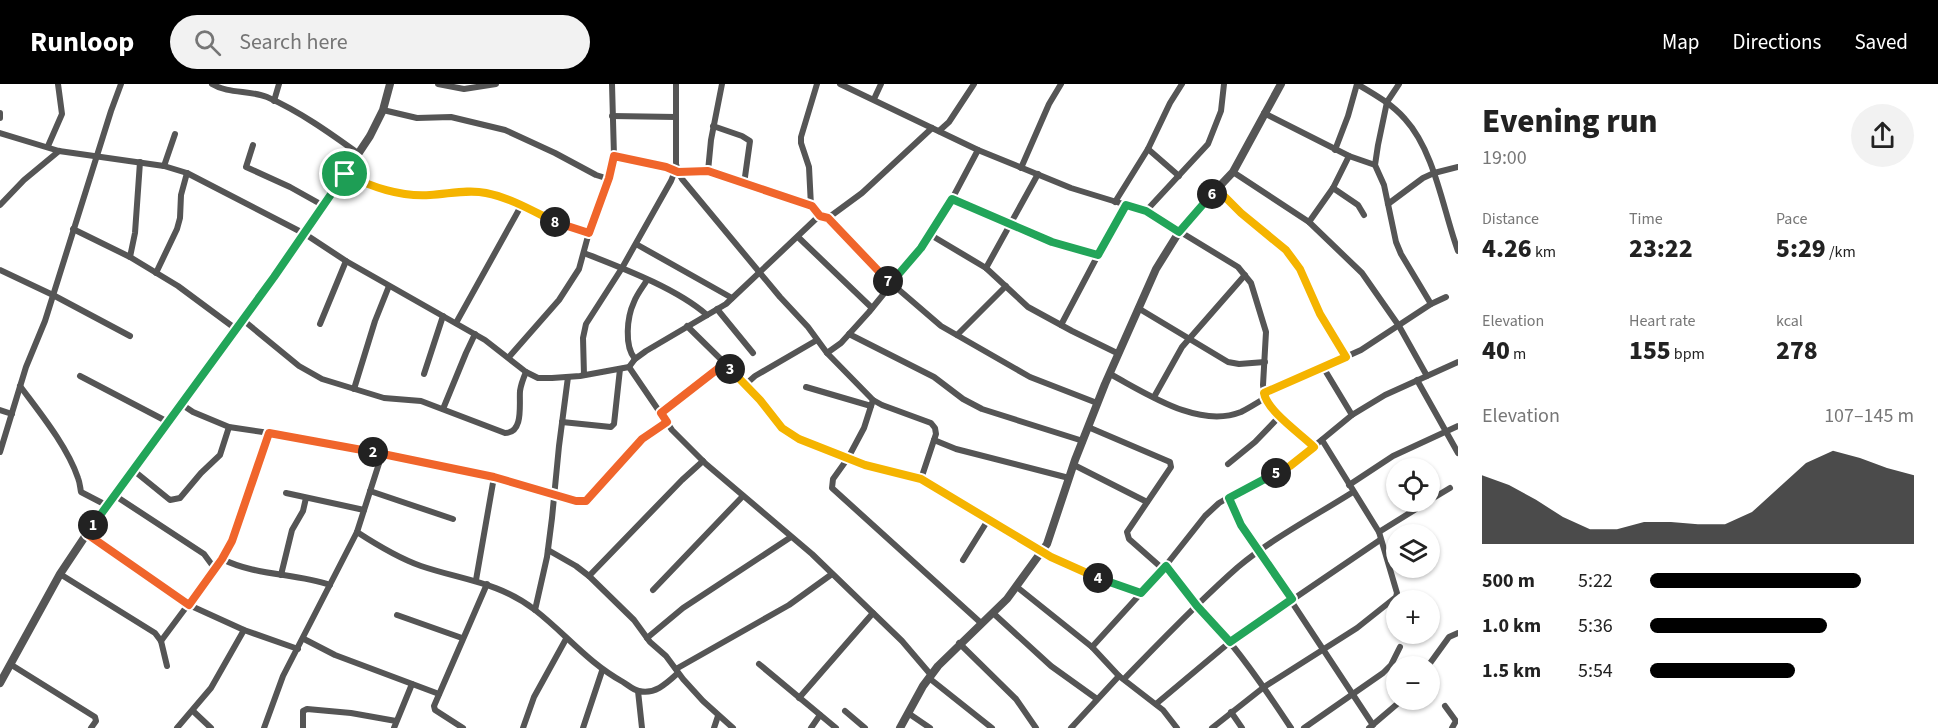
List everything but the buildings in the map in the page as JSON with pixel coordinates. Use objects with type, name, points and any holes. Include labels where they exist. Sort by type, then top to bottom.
[{"type":"street","points":[[48,146],[62,114],[58,84]]},
{"type":"street","points":[[0,452],[20,387],[53,295],[111,111],[122,84]]},
{"type":"street","points":[[212,84],[220,88],[261,95],[274,101],[326,130],[359,154]]},
{"type":"street","points":[[274,101],[279,84]]},
{"type":"street","points":[[0,683],[60,574],[106,506],[243,320],[359,154],[383,110],[390,84]]},
{"type":"street","points":[[438,84],[464,89],[496,84]]},
{"type":"street","points":[[508,357],[559,300],[579,269],[614,156],[612,84]]},
{"type":"street","points":[[584,375],[583,338],[586,324],[622,268],[676,172],[676,84]]},
{"type":"street","points":[[708,171],[713,126],[722,84]]},
{"type":"street","points":[[812,206],[809,167],[801,137],[817,84]]},
{"type":"street","points":[[840,84],[1021,168],[1071,188],[1146,211],[1238,267],[1251,283],[1266,332],[1263,385],[1265,396],[1280,416],[1314,447]]},
{"type":"street","points":[[874,99],[881,84]]},
{"type":"street","points":[[1021,168],[1061,84]]},
{"type":"street","points":[[1115,202],[1148,149],[1170,103],[1182,84]]},
{"type":"street","points":[[1146,211],[1208,144],[1221,111],[1224,84]]},
{"type":"street","points":[[900,728],[930,677],[1017,587],[1042,551],[1051,535],[1097,403],[1156,269],[1179,232],[1233,172],[1281,84]]},
{"type":"street","points":[[1335,150],[1357,84],[1387,102],[1412,127],[1434,173],[1458,251]]},
{"type":"street","points":[[1399,84],[1387,102],[1376,165],[1384,185],[1396,242],[1431,304]]},
{"type":"street","points":[[939,131],[949,122],[972,85]]},
{"type":"street","points":[[383,110],[417,118],[451,117],[505,130],[596,175],[609,178]]},
{"type":"street","points":[[0,113],[0,118]]},
{"type":"street","points":[[1264,113],[1335,150],[1376,165]]},
{"type":"street","points":[[612,116],[676,117]]},
{"type":"street","points":[[713,126],[750,141],[744,184]]},
{"type":"street","points":[[828,218],[862,193],[932,128]]},
{"type":"street","points":[[0,133],[59,151],[164,166],[187,173],[304,234],[346,261],[475,334],[526,372],[538,378],[568,377],[629,367],[635,359],[732,298],[820,216]]},
{"type":"street","points":[[164,166],[175,134]]},
{"type":"street","points":[[253,145],[246,167],[324,206]]},
{"type":"street","points":[[1148,149],[1179,176]]},
{"type":"street","points":[[827,353],[849,334],[921,248],[952,199],[978,150]]},
{"type":"street","points":[[0,205],[24,180],[59,151]]},
{"type":"street","points":[[614,156],[637,160],[676,172],[708,171],[803,201],[812,206],[820,216],[828,218],[891,283],[941,326],[1030,377],[1097,403]]},
{"type":"street","points":[[1309,222],[1333,188],[1349,156]]},
{"type":"street","points":[[130,257],[135,233],[140,162]]},
{"type":"street","points":[[1388,204],[1423,178],[1458,167]]},
{"type":"street","points":[[676,172],[827,353],[872,403]]},
{"type":"street","points":[[1233,172],[1309,222],[1362,273],[1399,326],[1427,376]]},
{"type":"street","points":[[156,273],[177,229],[181,195],[187,173]]},
{"type":"street","points":[[345,174],[378,188],[408,195],[471,191],[507,198],[560,224],[589,233]]},
{"type":"street","points":[[986,268],[1038,174]]},
{"type":"street","points":[[1333,188],[1358,206],[1364,214]]},
{"type":"street","points":[[1217,189],[1241,213],[1286,250],[1300,269],[1320,314],[1346,357]]},
{"type":"street","points":[[952,199],[1052,242],[1098,255]]},
{"type":"street","points":[[1061,325],[1126,205]]},
{"type":"street","points":[[456,323],[521,206]]},
{"type":"street","points":[[73,229],[130,257],[178,286],[236,329]]},
{"type":"street","points":[[928,234],[986,268],[1028,307],[1119,354]]},
{"type":"street","points":[[798,237],[872,308]]},
{"type":"street","points":[[636,244],[732,298]]},
{"type":"street","points":[[584,253],[647,280],[694,304],[708,315]]},
{"type":"street","points":[[320,324],[346,261]]},
{"type":"street","points":[[1,273],[53,295],[130,336]]},
{"type":"street","points":[[1154,397],[1182,347],[1245,275]]},
{"type":"street","points":[[635,359],[629,347],[630,315],[634,301],[647,280]]},
{"type":"street","points":[[354,389],[389,286]]},
{"type":"street","points":[[957,335],[1006,286]]},
{"type":"street","points":[[1110,374],[1184,411],[1213,416],[1240,412],[1265,396],[1361,350],[1431,304],[1446,297]]},
{"type":"street","points":[[1138,308],[1233,363],[1265,362]]},
{"type":"street","points":[[717,309],[753,353]]},
{"type":"street","points":[[424,374],[443,316]]},
{"type":"street","points":[[243,320],[310,373],[322,379],[384,398],[422,401],[505,433],[514,431],[518,422],[521,383],[526,372]]},
{"type":"street","points":[[687,326],[746,384],[782,428],[813,447],[896,474],[921,479],[1064,564],[1141,593]]},
{"type":"street","points":[[443,409],[475,334]]},
{"type":"street","points":[[849,334],[934,376],[963,399],[982,409],[1083,441]]},
{"type":"street","points":[[746,384],[755,376],[817,340]]},
{"type":"street","points":[[1092,647],[1164,567],[1205,516],[1219,503],[1290,466],[1352,415],[1385,395],[1458,362]]},
{"type":"street","points":[[661,413],[724,364]]},
{"type":"street","points":[[629,367],[672,430],[703,461],[791,537],[873,613],[902,641],[930,677],[992,728]]},
{"type":"street","points":[[1323,367],[1352,415]]},
{"type":"street","points":[[562,422],[611,427],[614,424],[620,369]]},
{"type":"street","points":[[80,376],[168,422]]},
{"type":"street","points":[[535,610],[548,550],[568,377]]},
{"type":"street","points":[[1417,380],[1458,453]]},
{"type":"street","points":[[20,387],[38,410],[71,462],[79,479],[81,492],[106,506]]},
{"type":"street","points":[[807,387],[882,405],[931,423],[935,428],[934,440],[921,479]]},
{"type":"street","points":[[872,403],[864,428],[848,458],[833,479],[832,488],[981,623]]},
{"type":"street","points":[[181,404],[193,412],[229,427],[382,453],[494,477],[576,501],[586,501],[642,439],[667,422]]},
{"type":"street","points":[[0,410],[12,414]]},
{"type":"street","points":[[1228,464],[1255,442],[1280,416]]},
{"type":"street","points":[[1349,485],[1393,456],[1458,426]]},
{"type":"street","points":[[133,470],[170,500],[176,500],[220,454],[229,427]]},
{"type":"street","points":[[1088,427],[1170,462],[1170,467],[1127,535],[1164,567],[1230,642],[1291,728]]},
{"type":"street","points":[[160,641],[222,559],[238,527],[269,433]]},
{"type":"street","points":[[934,440],[956,449],[1069,478]]},
{"type":"street","points":[[1212,728],[1264,687],[1357,628],[1396,597],[1397,593],[1379,532],[1322,440]]},
{"type":"street","points":[[264,728],[283,676],[357,532],[382,453]]},
{"type":"street","points":[[589,576],[703,461]]},
{"type":"street","points":[[1074,465],[1147,502]]},
{"type":"street","points":[[476,580],[494,477]]},
{"type":"street","points":[[1440,494],[1450,488]]},
{"type":"street","points":[[370,490],[453,519]]},
{"type":"street","points":[[1071,728],[1097,699],[1239,567],[1259,551],[1353,492]]},
{"type":"street","points":[[286,493],[364,510]]},
{"type":"street","points":[[114,495],[204,554],[214,568]]},
{"type":"street","points":[[653,590],[744,496]]},
{"type":"street","points":[[281,575],[292,530],[303,511],[306,498]]},
{"type":"street","points":[[1229,498],[1241,525],[1292,599],[1371,727],[1390,710]]},
{"type":"street","points":[[1379,532],[1411,512]]},
{"type":"street","points":[[963,560],[988,520]]},
{"type":"street","points":[[357,532],[385,549],[419,565],[487,584],[535,610],[602,671],[638,691],[660,689],[677,671],[789,604],[832,574]]},
{"type":"street","points":[[87,534],[189,605],[244,630],[298,650]]},
{"type":"street","points":[[647,638],[683,608],[791,537]]},
{"type":"street","points":[[1156,704],[1230,642],[1380,540]]},
{"type":"street","points":[[548,550],[589,576],[634,620],[647,638],[718,716],[733,728]]},
{"type":"street","points":[[222,559],[248,570],[309,579],[330,585]]},
{"type":"street","points":[[60,574],[155,633],[160,641],[167,666]]},
{"type":"street","points":[[463,728],[435,710],[434,706],[487,584]]},
{"type":"street","points":[[1017,587],[1092,647],[1121,677],[1156,704],[1177,728]]},
{"type":"street","points":[[799,698],[873,613]]},
{"type":"street","points":[[993,614],[1051,666],[1097,699]]},
{"type":"street","points":[[397,615],[462,638]]},
{"type":"street","points":[[177,728],[210,688],[244,630]]},
{"type":"street","points":[[1435,656],[1449,637],[1458,633]]},
{"type":"street","points":[[304,639],[335,656],[439,694]]},
{"type":"street","points":[[523,728],[534,697],[566,639]]},
{"type":"street","points":[[960,644],[976,657],[1016,699],[1036,728]]},
{"type":"street","points":[[1304,728],[1353,696],[1390,665],[1400,647]]},
{"type":"street","points":[[10,664],[95,717],[96,721],[91,728]]},
{"type":"street","points":[[759,664],[836,728]]},
{"type":"street","points":[[583,728],[602,671]]},
{"type":"street","points":[[303,728],[303,711],[307,709],[351,713],[395,725],[412,684]]},
{"type":"street","points":[[638,691],[642,728]]},
{"type":"street","points":[[1445,706],[1456,721],[1452,728]]},
{"type":"street","points":[[193,711],[211,728]]},
{"type":"street","points":[[845,711],[865,728]]},
{"type":"street","points":[[1231,712],[1242,728]]},
{"type":"street","points":[[908,713],[930,728]]},
{"type":"street","points":[[811,728],[820,715]]},
{"type":"street","points":[[714,728],[718,716]]},
{"type":"route","points":[[614,156],[666,167],[678,172],[708,171],[760,190],[803,201],[812,206],[820,216],[828,218],[891,283],[921,248],[952,199],[1052,242],[1098,255],[1126,205],[1146,211],[1179,232],[1217,189],[1241,213],[1286,250],[1300,269],[1320,314],[1346,357],[1264,393],[1275,411],[1314,447],[1290,466],[1229,498],[1241,525],[1292,599],[1230,642],[1197,606],[1166,566],[1141,593],[1064,564],[921,479],[865,465],[813,447],[799,439],[782,428],[746,384],[724,364],[661,413],[667,422],[642,439],[593,495],[582,502],[494,477],[440,465],[269,433],[232,541],[189,605],[87,534],[274,277],[345,174],[378,188],[408,195],[471,191],[507,198],[560,224],[589,233],[609,178],[614,156]]}]
